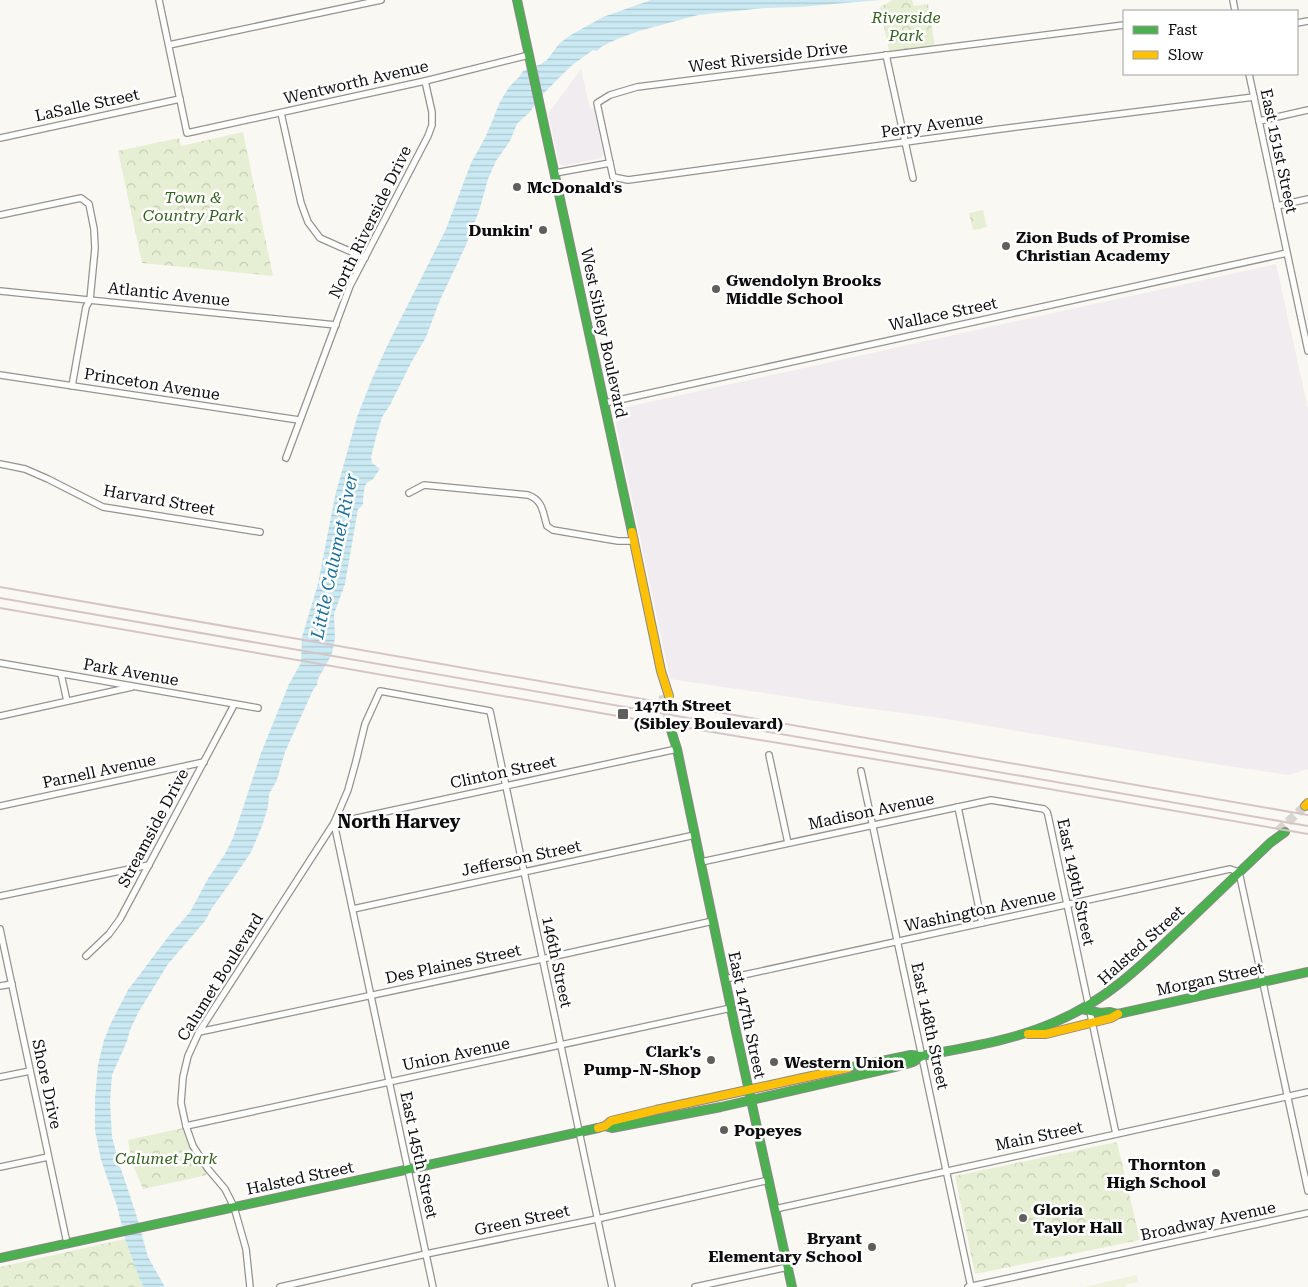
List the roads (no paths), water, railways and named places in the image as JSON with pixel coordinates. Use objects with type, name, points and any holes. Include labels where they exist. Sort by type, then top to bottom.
[{"type":"main road","name":"West Sibley Boulevard","points":[[517,0],[605,403],[666,696]]},
{"type":"main road","name":"East 147th Street","points":[[673,728],[792,1287]]},
{"type":"main road","name":"Halsted Street","points":[[0,1258],[605,1126],[611,1121],[623,1118],[846,1068],[911,1055],[922,1056],[1023,1034],[1050,1025],[1087,1008],[1131,976],[1282,832]]},
{"type":"main road","name":"Morgan Street","points":[[1023,1034],[1046,1034],[1112,1018],[1118,1014],[1308,972]]},
{"type":"main road","name":"Morgan Street","points":[[1087,1008],[1100,1013],[1110,1012],[1118,1014]]},
{"type":"main road","name":"Halsted Street","points":[[605,1126],[612,1128],[659,1120],[752,1100],[900,1066],[913,1062],[922,1056]]},
{"type":"street","points":[[159,0],[180,99]]},
{"type":"street","points":[[339,0],[340,8]]},
{"type":"street","points":[[168,45],[381,0]]},
{"type":"street","name":"West Riverside Drive","points":[[610,163],[598,103],[610,95],[636,87],[1123,25]]},
{"type":"street","points":[[886,55],[913,178]]},
{"type":"street","name":"Wentworth Avenue","points":[[180,99],[187,133],[530,58]]},
{"type":"street","name":"East 151st Street","points":[[1249,75],[1287,253],[1306,328],[1308,351]]},
{"type":"street","name":"North Riverside Drive","points":[[286,458],[350,286],[428,136],[432,125],[432,112],[425,81]]},
{"type":"street","name":"Perry Avenue","points":[[610,163],[613,177],[628,180],[993,130],[1254,98]]},
{"type":"street","name":"LaSalle Street","points":[[0,138],[180,99]]},
{"type":"street","points":[[1259,121],[1308,110]]},
{"type":"street","points":[[281,113],[301,203],[308,222],[320,238],[365,258]]},
{"type":"street","points":[[555,173],[610,163]]},
{"type":"street","points":[[0,215],[81,198],[89,204],[94,229],[95,248],[90,300],[86,307],[72,386]]},
{"type":"street","points":[[1277,206],[1308,199]]},
{"type":"street","name":"Wallace Street","points":[[605,403],[1287,253]]},
{"type":"street","name":"Atlantic Avenue","points":[[0,290],[336,325]]},
{"type":"street","name":"Princeton Avenue","points":[[0,375],[299,420]]},
{"type":"street","name":"Harvard Street","points":[[0,464],[25,469],[103,507],[260,532]]},
{"type":"street","points":[[409,494],[424,485],[528,496],[535,498],[540,505],[547,526],[553,530],[618,541],[634,541]]},
{"type":"street","name":"Park Avenue","points":[[0,663],[258,708]]},
{"type":"street","points":[[61,674],[66,701]]},
{"type":"street","points":[[0,716],[135,686]]},
{"type":"street","name":"Calumet Boulevard","points":[[250,1287],[246,1250],[234,1206],[225,1189],[208,1169],[194,1146],[186,1126],[181,1103],[183,1077],[188,1056],[198,1032],[334,823],[348,790],[365,724],[380,692],[490,711]]},
{"type":"street","name":"Streamside Drive","points":[[86,956],[109,934],[120,919],[234,704]]},
{"type":"street","name":"146th Street","points":[[490,711],[612,1287]]},
{"type":"street","name":"Clinton Street","points":[[334,823],[677,749]]},
{"type":"street","points":[[769,755],[788,843]]},
{"type":"street","name":"Parnell Avenue","points":[[0,806],[204,762]]},
{"type":"street","name":"East 148th Street","points":[[861,772],[970,1287]]},
{"type":"street","name":"Madison Avenue","points":[[701,862],[991,800],[1044,809],[1047,812]]},
{"type":"street","points":[[958,807],[982,923]]},
{"type":"street","name":"East 149th Street","points":[[1047,812],[1087,1008],[1093,1022],[1116,1134]]},
{"type":"street","name":"East 145th Street","points":[[334,823],[433,1287]]},
{"type":"street","name":"Jefferson Street","points":[[353,909],[695,835]]},
{"type":"street","points":[[0,896],[148,865]]},
{"type":"street","name":"Washington Avenue","points":[[725,979],[1230,869],[1239,872]]},
{"type":"street","points":[[1239,872],[1308,1191]]},
{"type":"street","name":"Des Plaines Street","points":[[198,1032],[713,921]]},
{"type":"street","name":"Shore Drive","points":[[0,929],[67,1243]]},
{"type":"street","points":[[0,986],[12,984]]},
{"type":"street","name":"Union Avenue","points":[[186,1126],[732,1008]]},
{"type":"street","points":[[0,1077],[30,1070]]},
{"type":"street","name":"Main Street","points":[[775,1209],[1308,1092]]},
{"type":"street","points":[[0,1167],[48,1157]]},
{"type":"street","name":"Green Street","points":[[280,1287],[769,1180]]},
{"type":"street","name":"Broadway Avenue","points":[[970,1287],[1308,1213]]},
{"type":"street","points":[[695,1287],[788,1267]]},
{"type":"water","name":"Little Calumet River","points":[[651,0],[880,0],[764,8],[698,15],[639,31],[617,39],[597,51],[593,50],[571,66],[517,124],[510,141],[496,161],[488,179],[479,211],[466,245],[440,300],[426,337],[382,417],[371,457],[372,463],[380,469],[373,479],[365,485],[363,504],[358,509],[345,584],[334,614],[335,638],[332,654],[318,679],[317,685],[285,752],[277,780],[269,794],[268,807],[262,826],[251,852],[205,921],[168,964],[138,1013],[112,1075],[110,1102],[112,1137],[148,1257],[165,1287],[144,1287],[125,1239],[117,1206],[101,1160],[95,1130],[98,1065],[104,1040],[128,990],[168,937],[190,912],[233,838],[261,753],[289,684],[301,663],[302,637],[318,584],[335,496],[357,417],[388,344],[446,229],[471,163],[486,136],[500,102],[509,87],[523,71],[547,60],[559,44],[569,36],[603,17]]},
{"type":"tunnel","points":[[663,695],[670,727]]},
{"type":"tunnel","points":[[1278,831],[1305,806]]},
{"type":"railway","points":[[0,587],[1308,815]]},
{"type":"railway","points":[[0,598],[1308,826]]},
{"type":"railway","points":[[0,608],[1308,834]]},
{"type":"place","name":"McDonald's","points":[[517,187]]},
{"type":"place","name":"Dunkin'","points":[[543,230]]},
{"type":"place","name":"Zion Buds of Promise Christian Academy","points":[[1006,246]]},
{"type":"place","name":"Gwendolyn Brooks Middle School","points":[[716,289]]},
{"type":"place","name":"147th Street (Sibley Boulevard)","points":[[623,714]]},
{"type":"place","name":"Clark's Pump-N-Shop","points":[[711,1060]]},
{"type":"place","name":"Western Union","points":[[774,1062]]},
{"type":"place","name":"Popeyes","points":[[724,1130]]},
{"type":"place","name":"Thornton High School","points":[[1216,1173]]},
{"type":"place","name":"Gloria Taylor Hall","points":[[1023,1218]]},
{"type":"place","name":"Bryant Elementary School","points":[[872,1247]]},
{"type":"district","name":"North Harvey","points":[[399,821]]},
{"type":"park label","name":"Riverside Park","points":[[906,26]]},
{"type":"park label","name":"Town & Country Park","points":[[193,206]]},
{"type":"park label","name":"Calumet Park","points":[[166,1158]]}]
